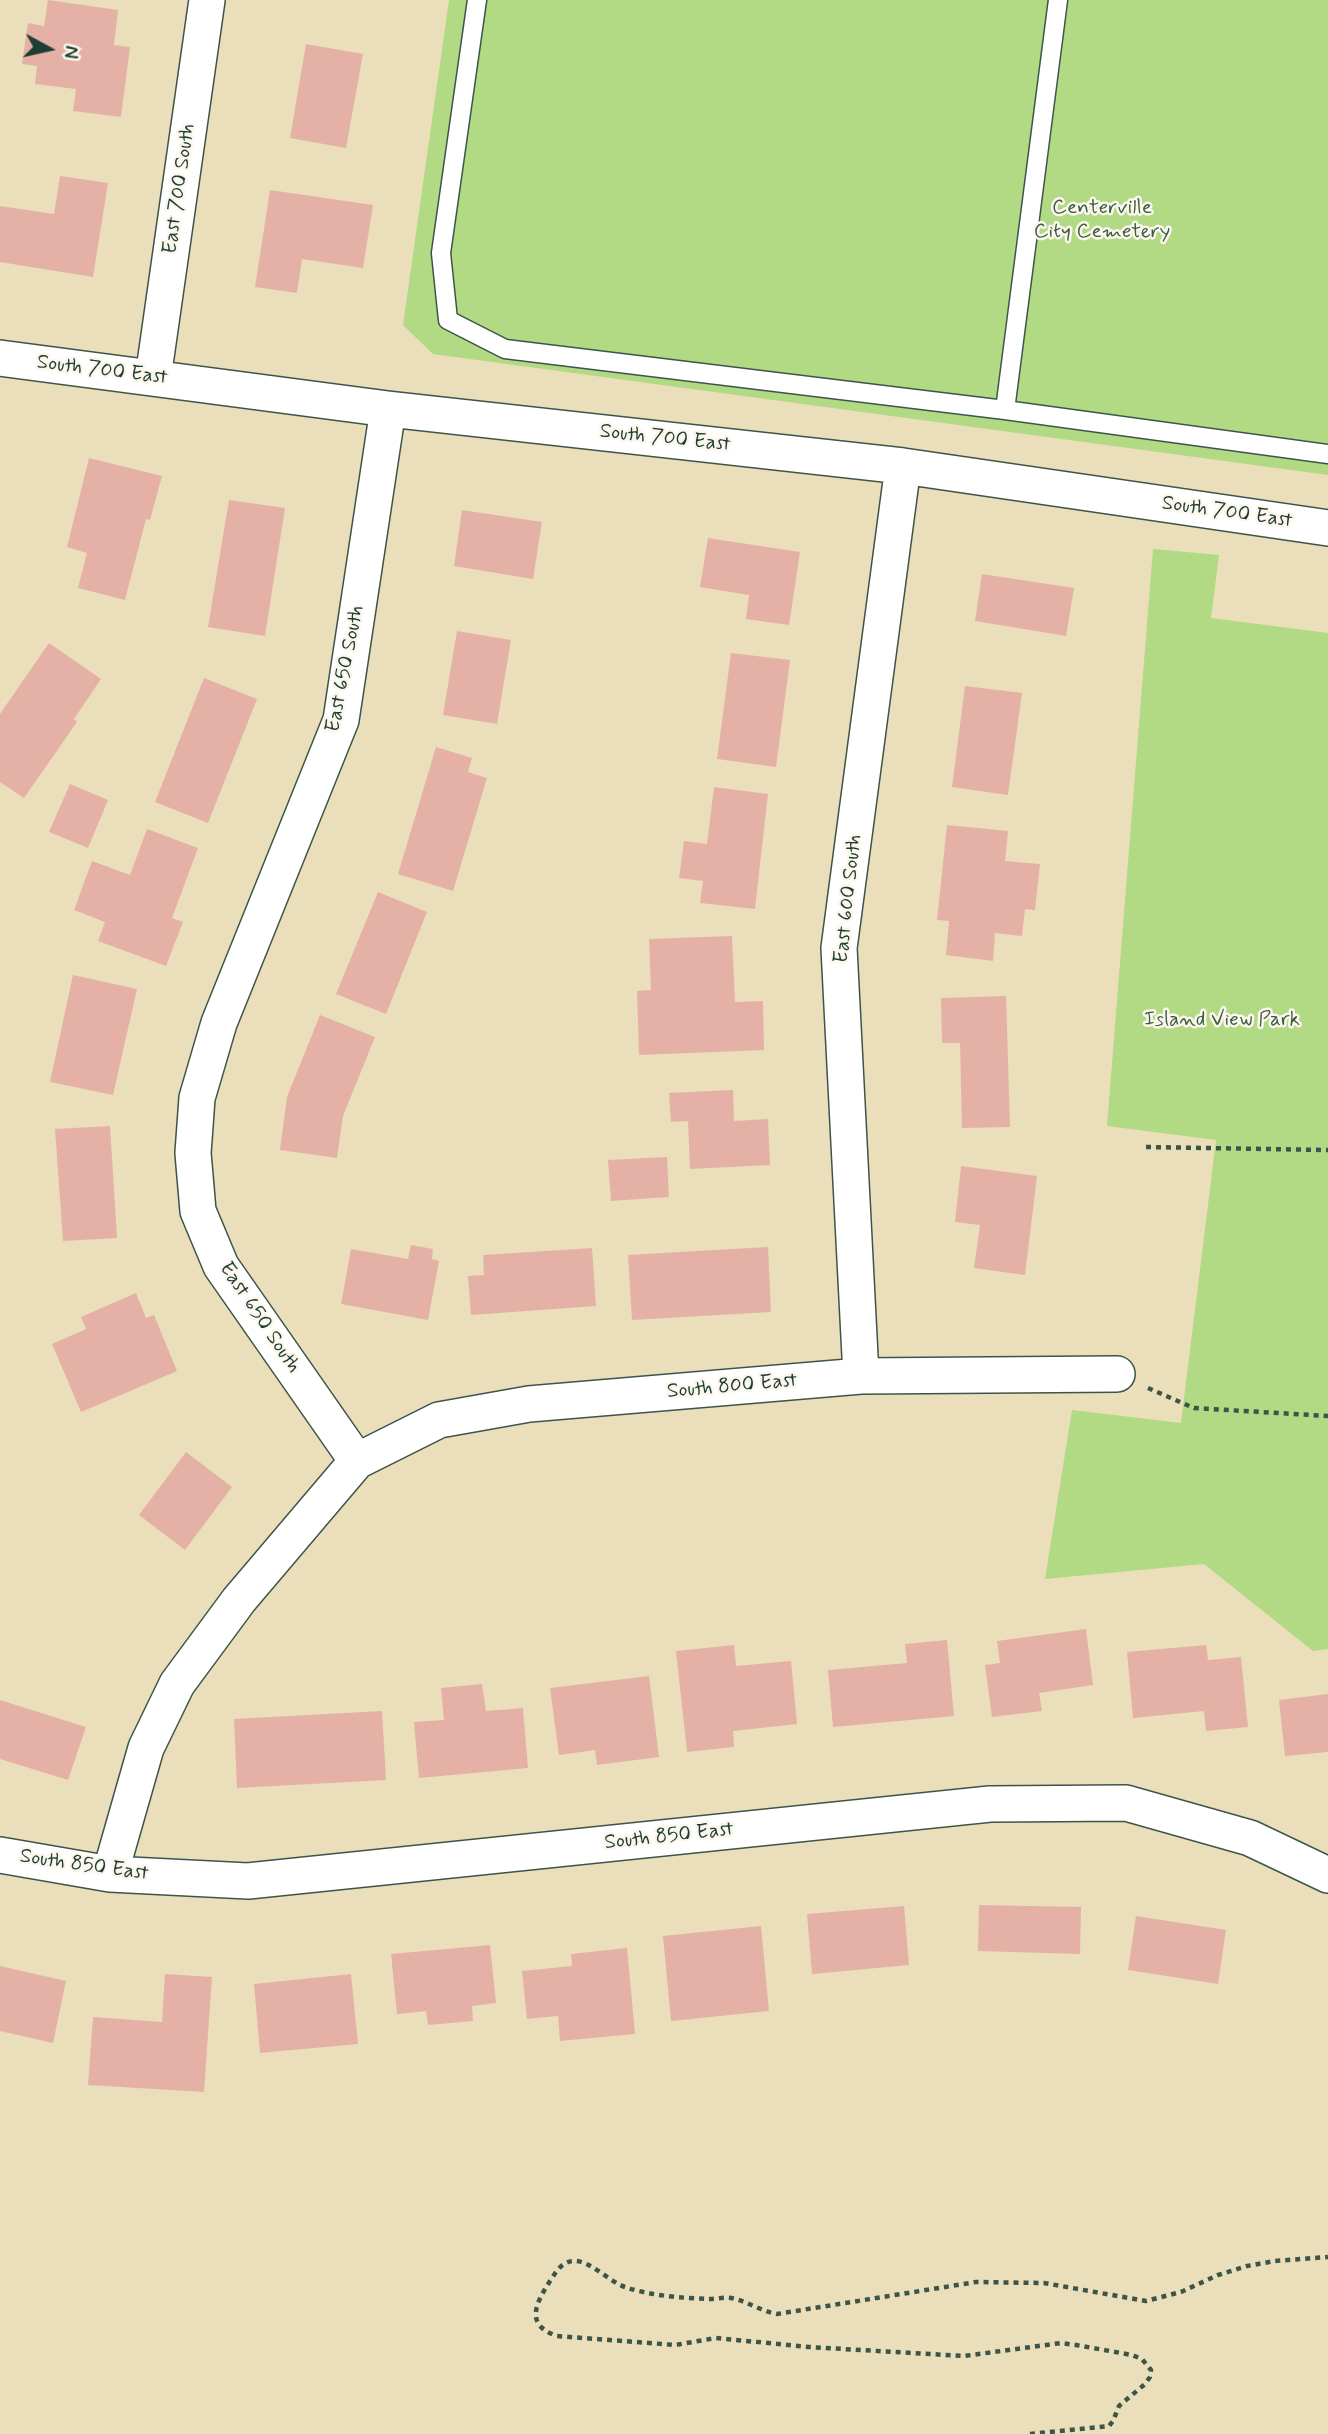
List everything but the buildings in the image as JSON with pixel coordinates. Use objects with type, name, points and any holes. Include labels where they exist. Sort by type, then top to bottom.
[{"type":"street","name":"East 700 South","points":[[153,378],[207,0]]},
{"type":"street","name":"South 700 East","points":[[0,358],[388,408],[903,466],[1328,528]]},
{"type":"street","name":"East 650 South","points":[[357,1461],[221,1266],[198,1211],[193,1153],[197,1098],[219,1023],[341,720],[388,408]]},
{"type":"street","name":"East 600 South","points":[[861,1376],[839,948],[903,466]]},
{"type":"street","name":"South 800 East","points":[[357,1461],[439,1420],[529,1404],[861,1376],[1117,1374]]},
{"type":"street","points":[[110,1874],[146,1748],[177,1684],[239,1600],[357,1461]]},
{"type":"street","name":"South 850 East","points":[[0,1854],[110,1874],[248,1881],[990,1804],[1126,1803],[1250,1838],[1328,1875]]},
{"type":"lane","points":[[477,0],[440,253],[448,320],[505,349],[1005,410],[1328,454]]},
{"type":"lane","points":[[1005,410],[1058,0]]},
{"type":"path","points":[[1146,1147],[1328,1150]]},
{"type":"path","points":[[1117,1374],[1194,1408],[1328,1416]]},
{"type":"path","points":[[1030,2434],[1109,2426],[1119,2406],[1145,2384],[1151,2370],[1142,2359],[1132,2356],[1061,2343],[964,2356],[809,2347],[716,2338],[674,2345],[557,2336],[546,2332],[539,2324],[536,2307],[559,2268],[574,2260],[583,2262],[622,2286],[690,2298],[732,2298],[764,2312],[777,2314],[976,2281],[1044,2283],[1146,2301],[1181,2292],[1218,2275],[1247,2266],[1328,2257]]},
{"type":"green space","name":"Centerville City Cemetery","points":[[449,0],[1328,0],[1328,475],[433,354],[403,325]]},
{"type":"green space","name":"Island View Park","points":[[1153,549],[1219,555],[1211,618],[1328,633],[1328,1649],[1313,1651],[1204,1564],[1045,1579],[1072,1410],[1181,1423],[1216,1140],[1107,1126]]}]
